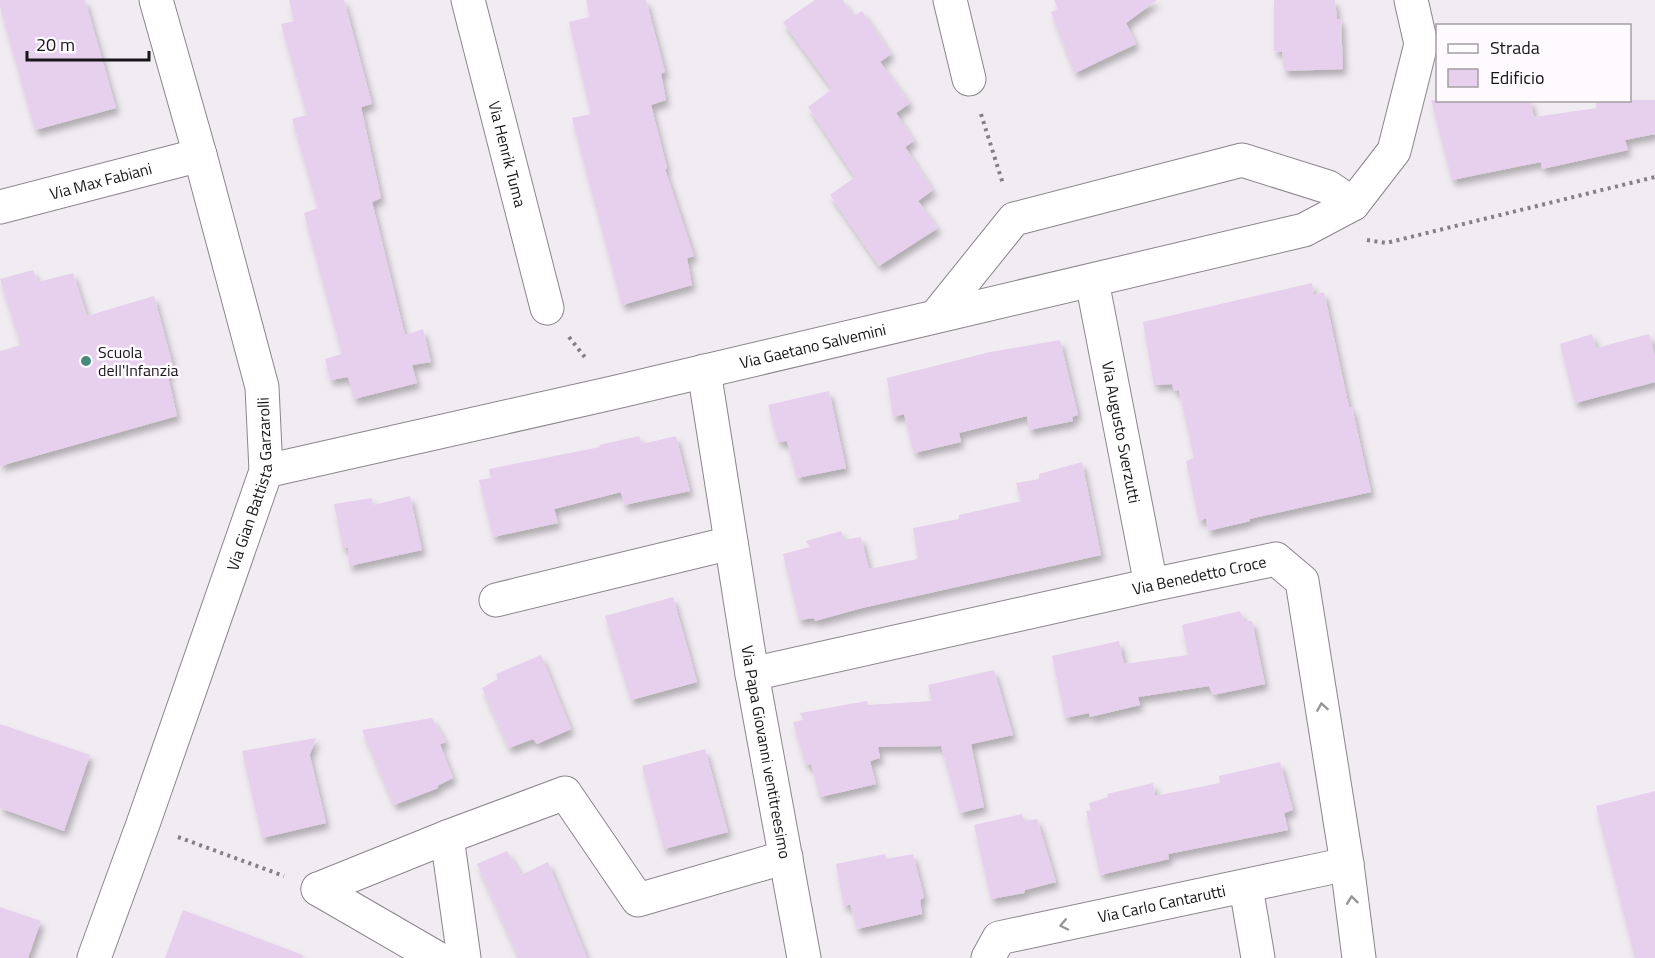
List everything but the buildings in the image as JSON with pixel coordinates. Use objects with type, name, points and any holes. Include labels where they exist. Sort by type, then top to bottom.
[{"type":"street","name":"Via Gian Battista Garzarolli","points":[[94,958],[266,471],[262,387],[201,155],[156,0]]},
{"type":"street","name":"Via Henrik Tuma","points":[[468,0],[547,308]]},
{"type":"street","points":[[950,0],[969,79]]},
{"type":"street","points":[[936,316],[1014,219],[1242,160],[1328,187],[1353,204],[1394,151],[1421,44],[1411,0]]},
{"type":"street","name":"Via Max Fabiani","points":[[0,207],[201,155]]},
{"type":"street","name":"Via Gaetano Salvemini","points":[[266,471],[612,393],[1304,230],[1353,204]]},
{"type":"street","name":"Via Augusto Sverzutti","points":[[1092,281],[1151,585]]},
{"type":"street","name":"Via Papa Giovanni ventitreesimo","points":[[704,371],[752,674],[804,958]]},
{"type":"street","points":[[496,600],[731,543]]},
{"type":"street","name":"Via Benedetto Croce","points":[[752,674],[1276,559],[1302,581],[1347,864],[1359,958]]},
{"type":"street","points":[[318,889],[565,793],[638,900],[786,857]]},
{"type":"street","points":[[447,837],[464,958]]},
{"type":"street","name":"Via Carlo Cantarutti","points":[[988,958],[999,938],[1347,864]]},
{"type":"street","points":[[1246,886],[1258,958]]},
{"type":"street","points":[[318,889],[437,958]]},
{"type":"path","points":[[969,79],[1014,219]]},
{"type":"path","points":[[1363,239],[1386,243],[1655,177]]},
{"type":"path","points":[[547,308],[612,393]]},
{"type":"path","points":[[143,824],[318,889]]},
{"type":"place","name":"Scuola dell'Infanzia","points":[[86,361]]}]
